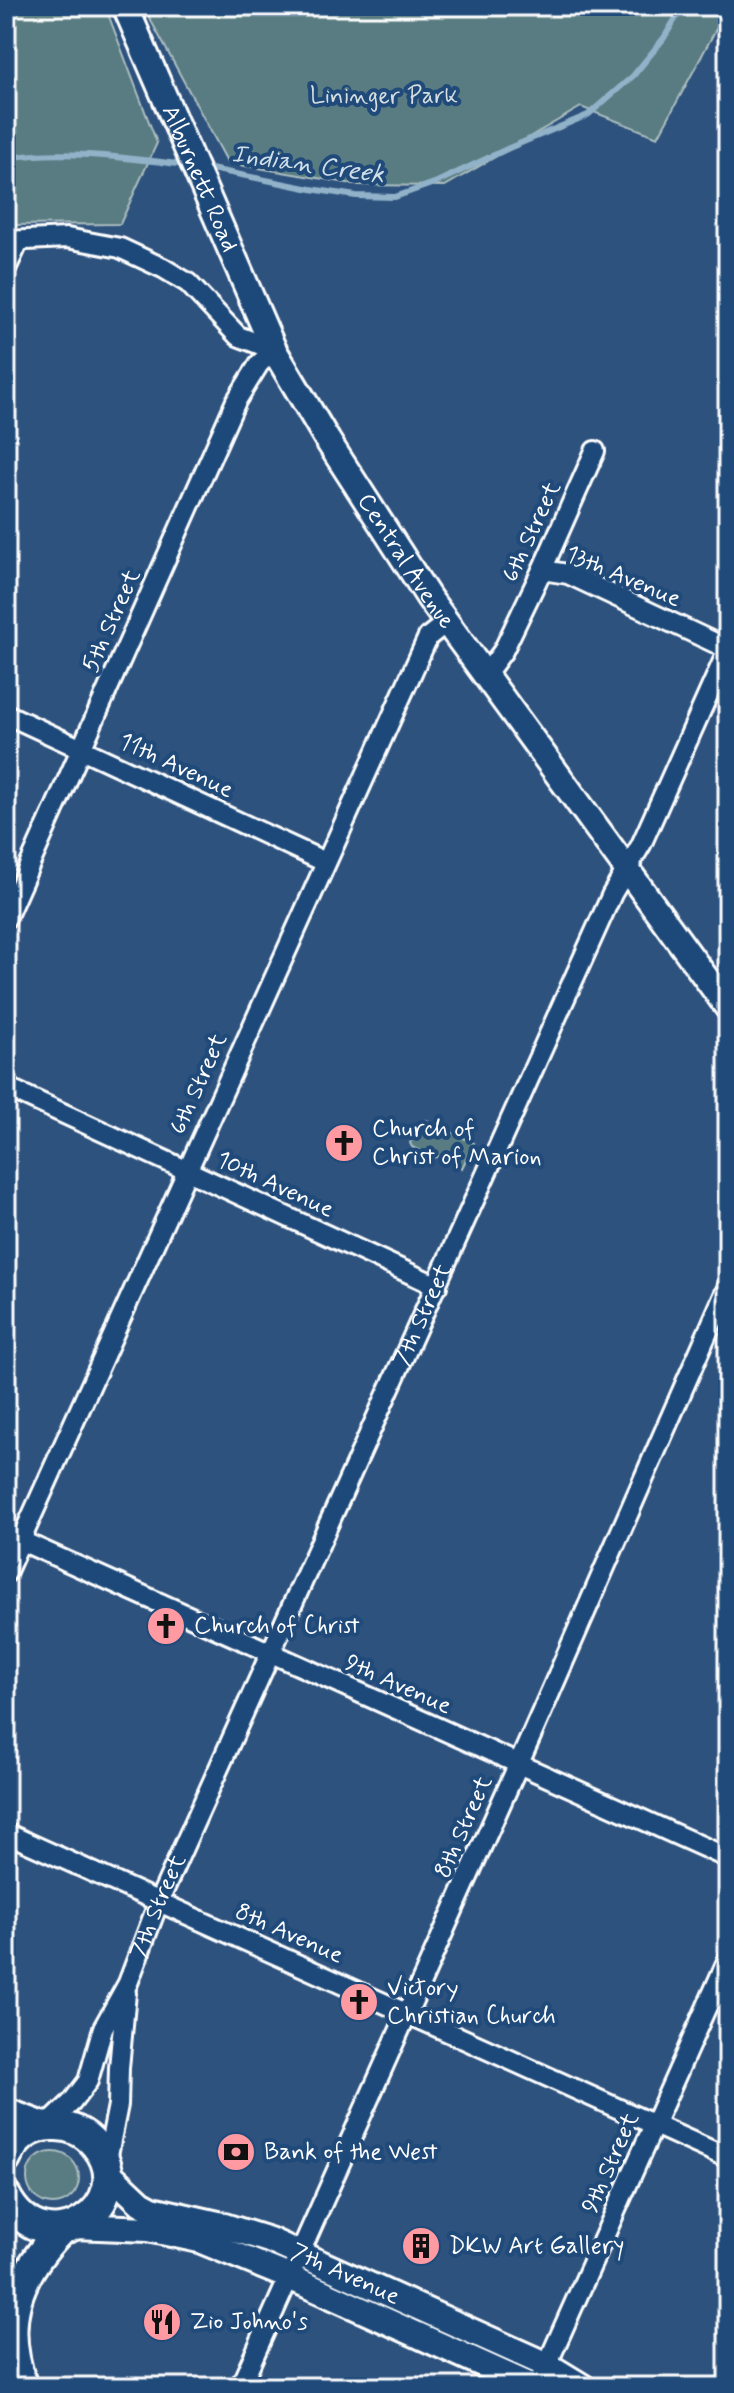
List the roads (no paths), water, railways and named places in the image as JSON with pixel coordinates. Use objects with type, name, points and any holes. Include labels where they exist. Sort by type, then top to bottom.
[{"type":"main road","points":[[6,2113],[44,2126],[81,2132],[99,2149],[107,2168],[106,2190],[97,2208],[83,2222],[68,2228],[43,2228],[31,2224],[20,2217],[6,2196]]},
{"type":"main road","points":[[6,2159],[17,2141],[44,2126]]},
{"type":"main road","points":[[22,2386],[8,2345],[12,2308],[18,2289],[33,2263],[68,2228]]},
{"type":"street","name":"Alburnett Road","points":[[125,6],[274,350]]},
{"type":"street","points":[[6,269],[12,241],[67,238],[120,248],[188,283],[238,336],[274,350]]},
{"type":"street","name":"Central Avenue","points":[[274,350],[366,502],[447,622],[728,1008]]},
{"type":"street","name":"5th Street","points":[[6,918],[236,401],[259,364],[274,350]]},
{"type":"street","name":"6th Street","points":[[486,674],[498,659],[542,570],[595,451]]},
{"type":"street","name":"13th Avenue","points":[[542,570],[568,574],[728,650]]},
{"type":"street","name":"6th Street","points":[[6,1573],[13,1538],[186,1171],[428,637],[447,622]]},
{"type":"street","name":"7th Street","points":[[44,2126],[72,2102],[88,2081],[103,2028],[128,1983],[159,1901],[612,894],[641,845],[728,650]]},
{"type":"street","name":"11th Avenue","points":[[6,714],[325,862]]},
{"type":"street","name":"10th Avenue","points":[[6,1087],[437,1286]]},
{"type":"street","name":"8th Street","points":[[240,2387],[728,1286]]},
{"type":"street","name":"9th Avenue","points":[[13,1538],[728,1858]]},
{"type":"street","name":"8th Avenue","points":[[6,1833],[728,2158]]},
{"type":"street","name":"9th Street","points":[[539,2380],[728,1959]]},
{"type":"street","name":"7th Street","points":[[107,2168],[118,2105],[128,1983]]},
{"type":"street","name":"7th Avenue","points":[[107,2168],[131,2195],[152,2209],[218,2224],[269,2240],[539,2380]]},
{"type":"street","name":"7th Avenue","points":[[68,2228],[148,2229],[199,2240],[539,2380],[583,2387]]},
{"type":"waterway","name":"Indian Creek","points":[[201,167],[356,196],[395,197],[437,182],[588,115],[633,76],[664,38],[683,6]]},
{"type":"waterway","name":"Indian Creek","points":[[6,158],[73,154],[186,165]]},
{"type":"place","name":"Church of Christ of Marion","points":[[344,1143]]},
{"type":"place","name":"Church of Christ","points":[[166,1626]]},
{"type":"place","name":"Victory Christian Church","points":[[359,2002]]},
{"type":"place","name":"Bank of the West","points":[[236,2152]]},
{"type":"place","name":"DKW Art Gallery","points":[[421,2246]]},
{"type":"place","name":"Zio Johno's","points":[[162,2322]]},
{"type":"park label","name":"Lininger Park","points":[[384,96]]}]
